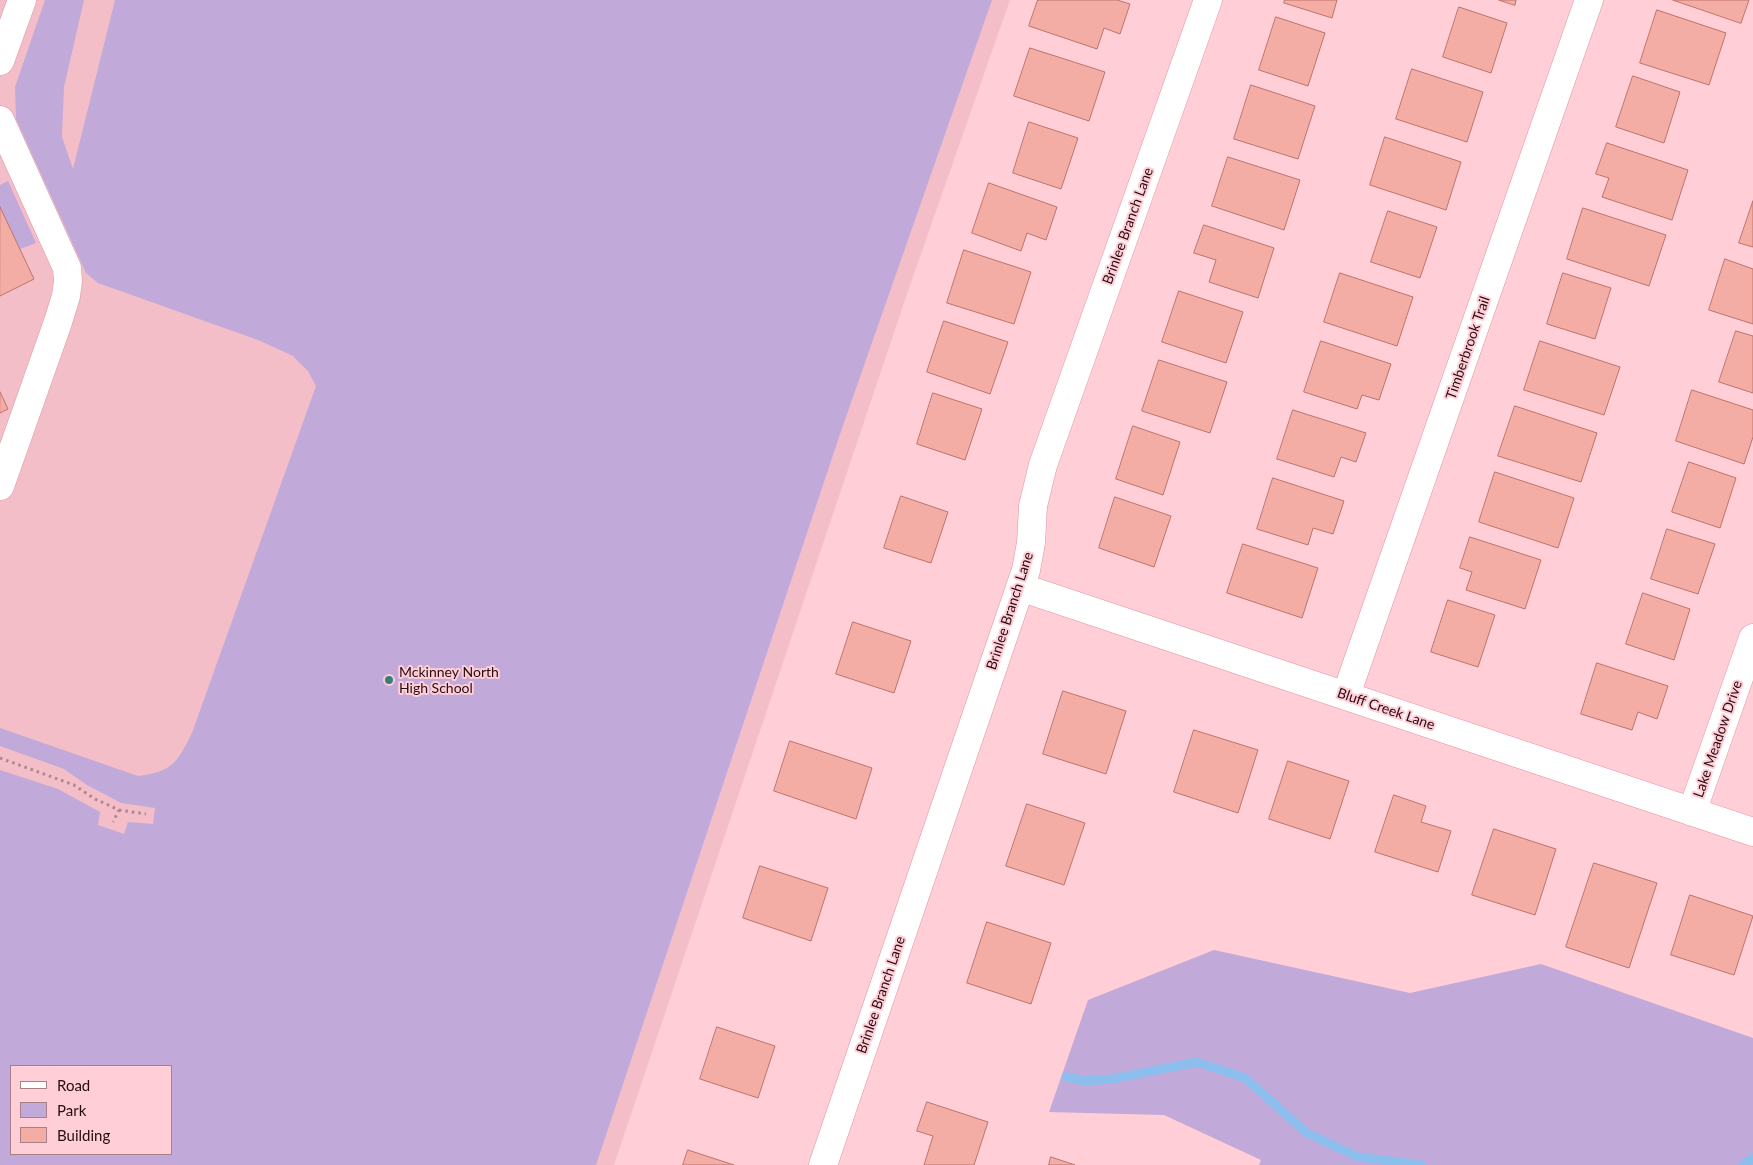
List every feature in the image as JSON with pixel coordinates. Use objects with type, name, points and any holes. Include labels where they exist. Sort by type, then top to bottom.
[{"type":"street","points":[[0,61],[22,0]]},
{"type":"street","name":"Brinlee Branch Lane","points":[[823,1165],[1020,587],[1029,556],[1033,506],[1044,465],[1208,0]]},
{"type":"street","name":"Timberbrook Trail","points":[[1346,695],[1589,0]]},
{"type":"street","points":[[0,120],[58,245],[68,280],[60,314],[0,486]]},
{"type":"street","name":"Bluff Creek Lane","points":[[1020,587],[1753,832]]},
{"type":"street","name":"Lake Meadow Drive","points":[[1692,812],[1753,638]]},
{"type":"path","points":[[0,758],[74,786],[95,799],[119,810],[146,814]]},
{"type":"path","points":[[114,822],[119,810]]},
{"type":"shaded area","name":"Mckinney North High School","points":[[0,0],[1010,0],[907,294],[614,1165],[0,1165]]},
{"type":"green space","name":"Mckinney North High School","points":[[45,0],[84,0],[64,87],[62,137],[73,169],[115,0],[992,0],[840,434],[596,1165],[0,1165],[0,770],[58,789],[100,812],[98,825],[124,834],[128,822],[153,824],[155,808],[121,803],[87,785],[64,769],[0,746],[0,728],[138,776],[166,769],[177,759],[192,733],[316,386],[308,371],[293,356],[258,340],[98,283],[86,273],[16,119],[15,87]]},
{"type":"green space","points":[[8,181],[36,243],[20,249],[0,208],[0,185]]},
{"type":"green space","points":[[1214,950],[1410,993],[1541,964],[1753,1038],[1753,1165],[1259,1165],[1261,1160],[1164,1115],[1049,1112],[1088,1000]]},
{"type":"building","points":[[1038,0],[1117,0],[1130,4],[1120,34],[1104,28],[1097,49],[1029,26]]},
{"type":"building","points":[[1285,0],[1337,0],[1332,18],[1284,3]]},
{"type":"building","points":[[1499,0],[1516,0],[1515,5]]},
{"type":"building","points":[[1673,0],[1749,0],[1741,23]]},
{"type":"building","points":[[1459,7],[1507,23],[1491,73],[1443,57]]},
{"type":"building","points":[[1657,10],[1726,33],[1709,85],[1640,63]]},
{"type":"building","points":[[1276,17],[1325,33],[1308,86],[1259,70]]},
{"type":"building","points":[[1030,48],[1105,72],[1089,121],[1014,96]]},
{"type":"building","points":[[1412,69],[1483,92],[1467,142],[1396,119]]},
{"type":"building","points":[[1633,76],[1680,92],[1664,143],[1616,127]]},
{"type":"building","points":[[1251,85],[1315,106],[1298,159],[1234,139]]},
{"type":"building","points":[[1029,122],[1078,138],[1061,189],[1013,173]]},
{"type":"building","points":[[1385,137],[1461,162],[1446,210],[1370,185]]},
{"type":"building","points":[[1607,143],[1688,170],[1672,220],[1602,197],[1609,178],[1596,174]]},
{"type":"building","points":[[1228,157],[1300,180],[1284,230],[1212,206]]},
{"type":"building","points":[[989,183],[1057,207],[1046,240],[1027,233],[1021,251],[972,233]]},
{"type":"building","points":[[1753,201],[1753,247],[1739,243]]},
{"type":"building","points":[[0,207],[34,279],[0,296]]},
{"type":"building","points":[[1583,208],[1666,235],[1649,286],[1567,259]]},
{"type":"building","points":[[1388,211],[1437,227],[1420,278],[1371,262]]},
{"type":"building","points":[[1204,225],[1274,248],[1258,298],[1209,282],[1216,260],[1194,253]]},
{"type":"building","points":[[964,250],[1031,272],[1014,324],[947,303]]},
{"type":"building","points":[[1725,259],[1753,269],[1753,324],[1709,310]]},
{"type":"building","points":[[1340,273],[1413,297],[1397,346],[1324,322]]},
{"type":"building","points":[[1563,273],[1611,288],[1595,339],[1547,324]]},
{"type":"building","points":[[1179,291],[1243,312],[1226,363],[1162,342]]},
{"type":"building","points":[[944,321],[1008,342],[990,394],[927,372]]},
{"type":"building","points":[[1736,331],[1753,336],[1753,393],[1719,382]]},
{"type":"building","points":[[1321,341],[1391,364],[1379,400],[1362,395],[1357,409],[1304,392]]},
{"type":"building","points":[[1540,341],[1620,367],[1604,415],[1524,390]]},
{"type":"building","points":[[1159,360],[1227,382],[1210,433],[1142,411]]},
{"type":"building","points":[[1692,390],[1753,410],[1753,437],[1744,464],[1676,441]]},
{"type":"building","points":[[0,392],[8,409],[0,413]]},
{"type":"building","points":[[933,393],[982,409],[965,460],[917,444]]},
{"type":"building","points":[[1515,406],[1597,433],[1581,482],[1498,456]]},
{"type":"building","points":[[1293,410],[1366,433],[1356,462],[1341,457],[1334,477],[1277,459]]},
{"type":"building","points":[[1133,426],[1180,442],[1163,495],[1116,479]]},
{"type":"building","points":[[1689,462],[1736,478],[1720,528],[1672,512]]},
{"type":"building","points":[[1495,472],[1574,498],[1558,548],[1479,522]]},
{"type":"building","points":[[1273,478],[1344,501],[1333,534],[1313,528],[1308,545],[1257,529]]},
{"type":"building","points":[[901,496],[948,512],[931,563],[884,548]]},
{"type":"building","points":[[1115,497],[1171,516],[1154,567],[1099,548]]},
{"type":"building","points":[[1667,529],[1715,544],[1698,594],[1651,579]]},
{"type":"building","points":[[1470,537],[1541,560],[1525,609],[1466,590],[1472,572],[1460,568]]},
{"type":"building","points":[[1243,544],[1318,568],[1302,618],[1227,593]]},
{"type":"building","points":[[1643,593],[1690,609],[1674,660],[1626,644]]},
{"type":"building","points":[[1448,600],[1495,615],[1478,667],[1431,652]]},
{"type":"building","points":[[853,622],[911,641],[894,693],[836,674]]},
{"type":"building","points":[[1597,663],[1668,686],[1657,719],[1638,712],[1632,730],[1581,714]]},
{"type":"building","points":[[1063,691],[1126,711],[1106,774],[1043,754]]},
{"type":"building","points":[[1194,730],[1258,750],[1238,813],[1174,792]]},
{"type":"building","points":[[790,741],[872,768],[856,819],[774,791]]},
{"type":"building","points":[[1288,761],[1349,781],[1330,839],[1269,819]]},
{"type":"building","points":[[1394,795],[1426,806],[1421,822],[1451,831],[1438,872],[1375,852]]},
{"type":"building","points":[[1027,804],[1085,823],[1064,885],[1006,866]]},
{"type":"building","points":[[1494,829],[1556,849],[1535,915],[1472,895]]},
{"type":"building","points":[[1594,863],[1657,883],[1629,968],[1566,947]]},
{"type":"building","points":[[760,866],[828,888],[811,941],[743,918]]},
{"type":"building","points":[[1690,895],[1753,916],[1734,975],[1671,955]]},
{"type":"building","points":[[987,922],[1051,943],[1031,1004],[967,983]]},
{"type":"building","points":[[717,1027],[775,1046],[758,1098],[700,1079]]},
{"type":"building","points":[[927,1102],[988,1122],[974,1165],[924,1165],[933,1136],[917,1131]]},
{"type":"building","points":[[688,1150],[734,1165],[683,1165]]},
{"type":"building","points":[[1051,1157],[1075,1165],[1049,1165]]},
{"type":"waterway","points":[[1066,1077],[1085,1081],[1112,1079],[1197,1062],[1245,1078],[1307,1133],[1358,1157],[1421,1165]]},
{"type":"waterway","points":[[1743,1165],[1753,1158]]},
{"type":"place","name":"Mckinney North High School","points":[[389,680]]}]
